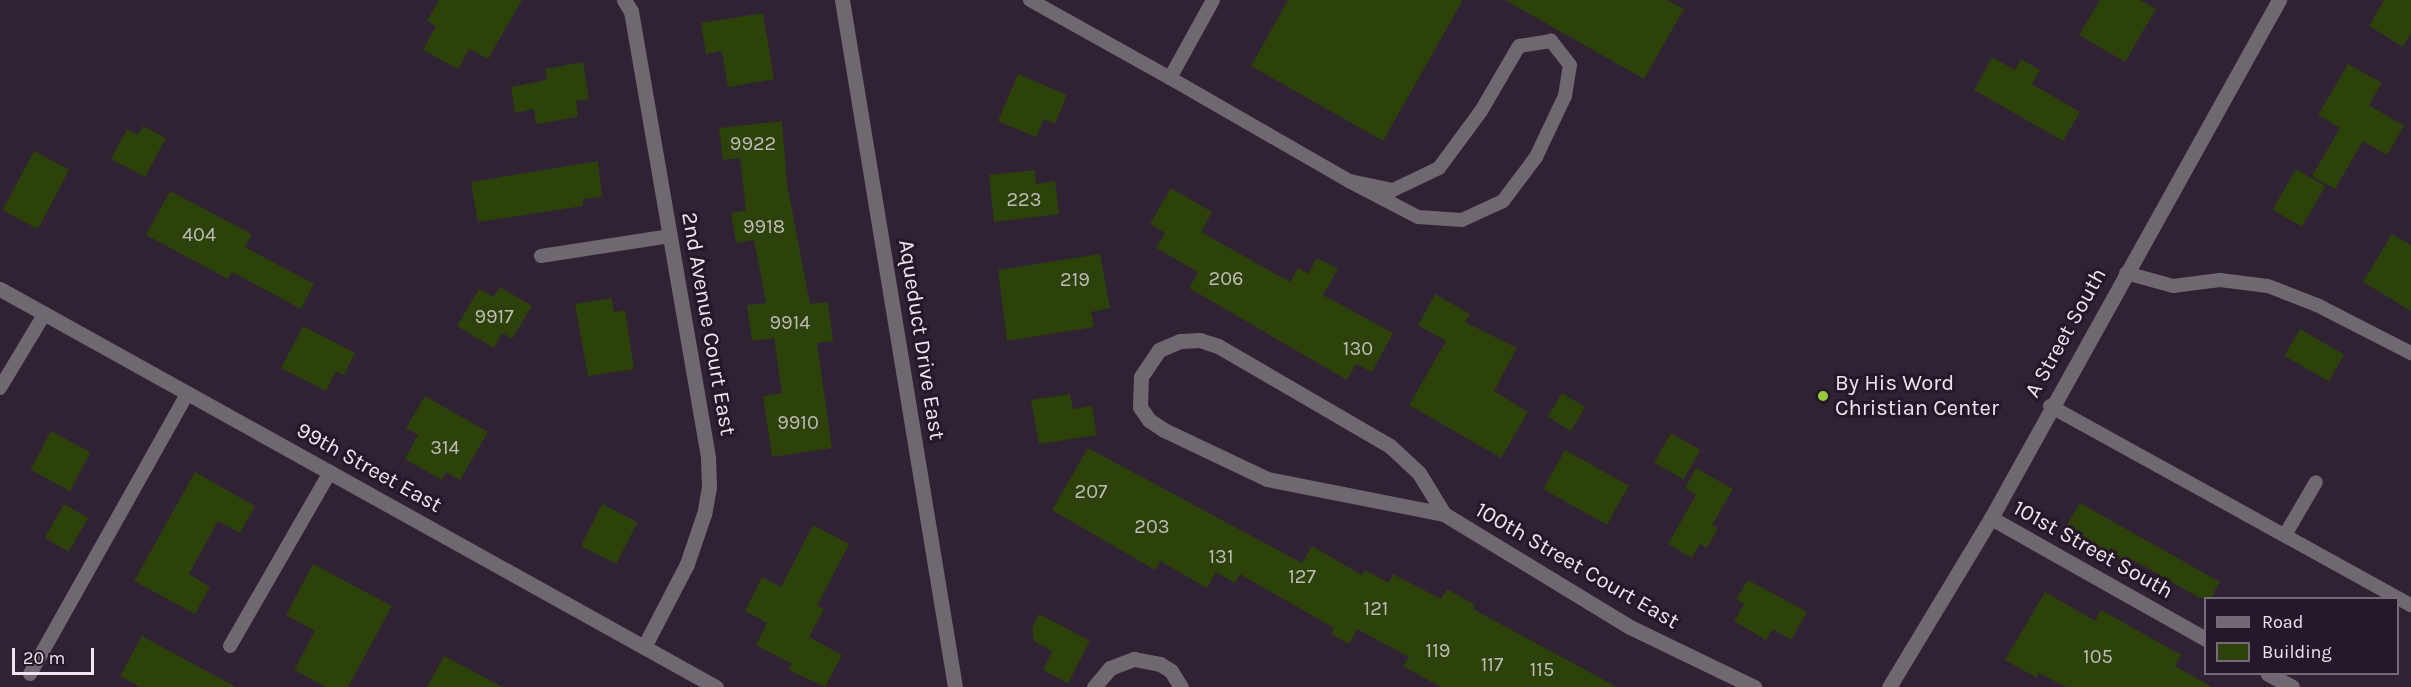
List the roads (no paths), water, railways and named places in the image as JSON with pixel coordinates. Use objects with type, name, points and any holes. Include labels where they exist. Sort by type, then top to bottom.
[{"type":"street","name":"2nd Avenue Court East","points":[[624,0],[631,12],[708,458],[709,487],[704,514],[687,564],[644,647]]},
{"type":"street","name":"Aqueduct Drive East","points":[[842,0],[955,687]]},
{"type":"street","name":"A Street South","points":[[1889,687],[1991,518],[2050,406],[2279,0]]},
{"type":"street","name":"99th Street East","points":[[0,289],[716,687]]},
{"type":"street","name":"100th Street Court East","points":[[1444,513],[1419,473],[1390,446],[1218,346],[1200,340],[1180,341],[1160,350],[1141,377],[1140,407],[1149,420],[1242,469],[1297,487],[1444,513],[1630,627],[1754,687]]},
{"type":"street","name":"101st Street South","points":[[1991,518],[2204,638]]},
{"type":"street","points":[[1094,687],[1110,668],[1134,659],[1160,664],[1171,671],[1181,687]]},
{"type":"street","points":[[2270,675],[2292,687]]},
{"type":"lane","points":[[1030,0],[1350,181],[1418,218],[1462,220],[1503,201],[1536,157],[1565,96],[1570,65],[1551,41],[1519,46],[1481,111],[1439,168],[1393,190],[1350,181]]},
{"type":"lane","points":[[1170,78],[1213,0]]},
{"type":"lane","points":[[542,256],[670,236]]},
{"type":"lane","points":[[2126,273],[2174,286],[2220,280],[2268,286],[2317,305],[2411,353]]},
{"type":"lane","points":[[0,388],[45,313]]},
{"type":"lane","points":[[30,674],[188,393]]},
{"type":"lane","points":[[2050,406],[2397,597]]},
{"type":"lane","points":[[230,646],[330,472]]},
{"type":"lane","points":[[2285,535],[2316,482]]},
{"type":"place","name":"By His Word Christian Center","points":[[1823,396]]}]
